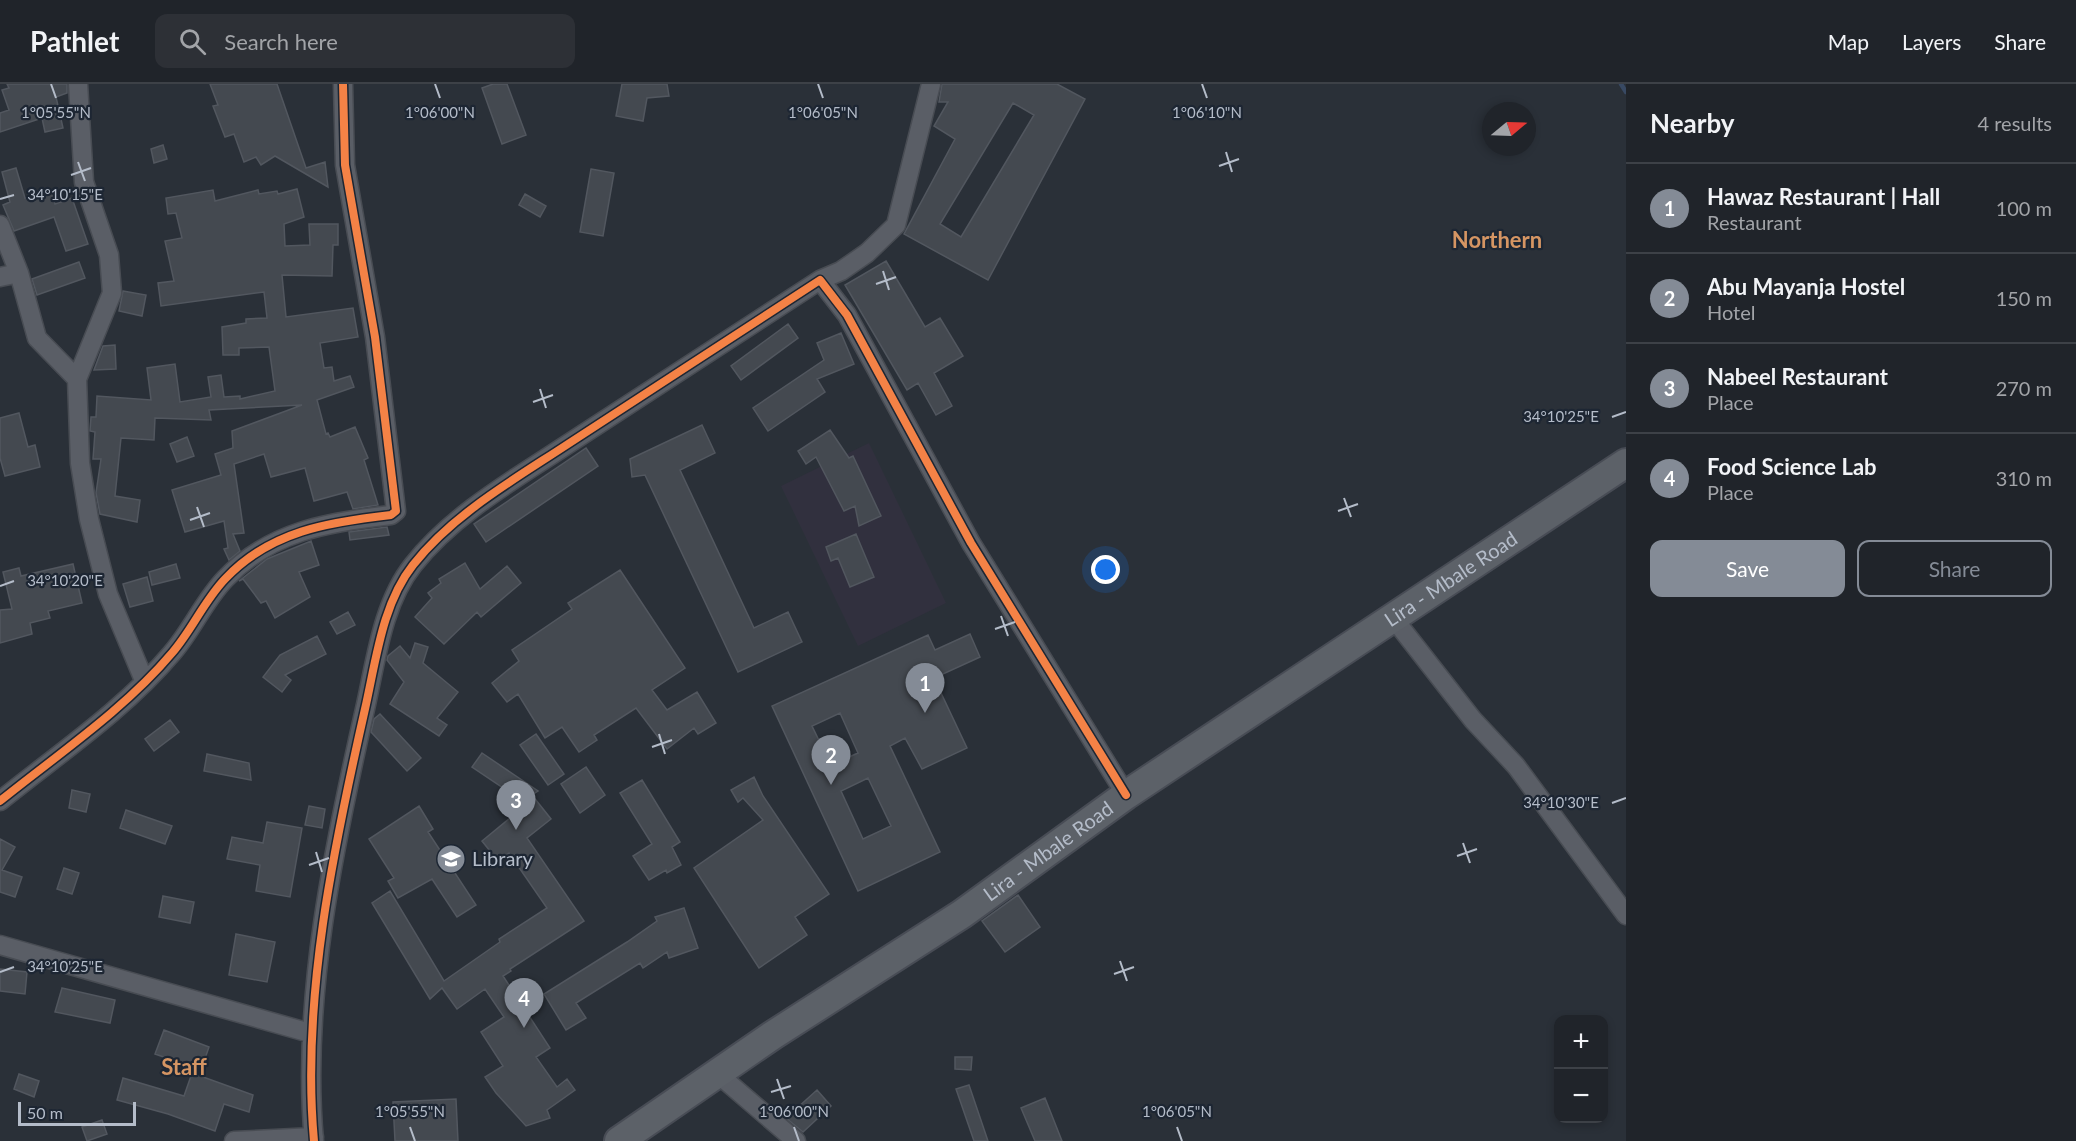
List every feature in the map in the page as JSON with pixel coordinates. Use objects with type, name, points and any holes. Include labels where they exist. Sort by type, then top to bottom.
[{"type":"main road","name":"Lira - Mbale Road","points":[[619,1141],[773,1035],[962,914],[1126,795],[1626,463]]},
{"type":"street","points":[[78,84],[84,182],[109,255],[112,293],[77,379],[80,463],[89,519],[108,594],[144,680]]},
{"type":"street","points":[[0,801],[116,708],[173,652],[226,578],[265,547],[302,530],[334,521],[391,515],[396,511],[375,337],[345,165],[344,84]]},
{"type":"street","points":[[234,1141],[314,1139],[310,1033],[343,805],[385,623],[412,566],[437,539],[510,483],[820,280],[841,271],[867,253],[896,225],[931,84]]},
{"type":"street","points":[[0,225],[19,273],[37,338],[77,379]]},
{"type":"street","points":[[0,277],[19,273]]},
{"type":"street","points":[[820,280],[847,315],[971,543],[1126,795]]},
{"type":"street","points":[[1394,619],[1473,720],[1516,766],[1626,915]]},
{"type":"street","points":[[0,945],[310,1033]]},
{"type":"street","points":[[718,1074],[796,1141]]},
{"type":"shaded area","points":[[869,443],[946,603],[858,646],[781,486]]},
{"type":"building","points":[[7,84],[67,84],[67,93],[56,97],[63,128],[45,132],[42,118],[0,132],[0,113],[9,110],[2,90],[9,88]]},
{"type":"building","points":[[210,84],[277,84],[306,168],[325,162],[328,187],[275,156],[261,165],[256,157],[244,162],[234,134],[225,137],[213,106],[218,105]]},
{"type":"building","points":[[493,84],[507,84],[526,135],[502,144],[482,88]]},
{"type":"building","points":[[622,84],[667,84],[669,96],[647,98],[643,121],[616,116]]},
{"type":"building","points":[[942,84],[1057,84],[1085,99],[988,280],[904,234],[955,139],[934,126],[948,102],[939,102]],"holes":[[[1013,103],[1034,115],[961,237],[940,224]]]},
{"type":"building","points":[[163,145],[167,159],[154,163],[151,149]]},
{"type":"building","points":[[16,168],[25,198],[51,190],[55,204],[72,198],[88,244],[66,251],[54,217],[14,231],[3,205],[10,202],[2,172]]},
{"type":"building","points":[[591,169],[614,173],[603,236],[580,232]]},
{"type":"building","points":[[297,189],[304,217],[284,224],[285,246],[310,245],[309,224],[338,224],[338,245],[333,245],[332,276],[282,275],[286,317],[353,308],[358,337],[320,343],[324,368],[332,367],[334,381],[350,376],[354,387],[317,400],[326,434],[328,433],[330,437],[355,427],[368,458],[364,460],[378,505],[353,509],[347,492],[314,501],[305,468],[271,477],[264,454],[234,464],[244,533],[233,534],[240,551],[229,560],[224,549],[228,548],[224,521],[185,532],[172,490],[221,475],[215,454],[233,448],[232,431],[302,405],[209,410],[211,420],[155,418],[154,440],[121,438],[115,496],[140,500],[137,522],[100,514],[96,493],[101,459],[93,459],[95,432],[90,431],[91,417],[96,417],[97,396],[151,400],[147,368],[175,364],[180,402],[211,397],[208,377],[221,375],[224,397],[240,396],[240,399],[275,391],[269,347],[239,348],[239,355],[223,355],[222,327],[246,323],[246,319],[267,318],[264,292],[161,306],[158,283],[174,281],[165,241],[182,238],[176,213],[168,214],[166,198],[213,190],[215,201],[258,190],[259,194],[277,191],[278,194]]},
{"type":"building","points":[[525,194],[546,206],[540,217],[519,205]]},
{"type":"building","points":[[886,261],[925,327],[940,318],[963,356],[934,373],[952,406],[936,415],[918,383],[907,390],[845,285]]},
{"type":"building","points":[[79,262],[85,278],[37,295],[32,279]]},
{"type":"building","points":[[123,291],[146,295],[142,316],[119,311]]},
{"type":"building","points":[[788,324],[798,338],[741,380],[731,366]]},
{"type":"building","points":[[841,333],[854,364],[817,379],[825,392],[768,431],[753,408],[824,360],[817,343]]},
{"type":"building","points":[[115,345],[116,369],[94,370],[103,346]]},
{"type":"building","points":[[19,413],[28,447],[35,445],[40,467],[5,476],[0,458],[0,418]]},
{"type":"building","points":[[702,425],[715,453],[680,470],[754,628],[788,612],[802,642],[738,672],[645,475],[632,477],[630,459]]},
{"type":"building","points":[[830,430],[849,458],[853,456],[881,516],[859,526],[855,506],[844,511],[816,457],[806,464],[798,451]]},
{"type":"building","points":[[187,437],[194,456],[177,462],[170,444]]},
{"type":"building","points":[[586,448],[598,466],[486,542],[474,524]]},
{"type":"building","points":[[387,527],[389,535],[350,540],[349,532]]},
{"type":"building","points":[[856,534],[874,577],[850,587],[838,558],[831,561],[826,547]]},
{"type":"building","points":[[311,541],[319,565],[299,572],[310,597],[275,618],[266,601],[261,603],[243,579],[239,581],[267,559]]},
{"type":"building","points":[[465,563],[480,589],[507,566],[521,583],[481,617],[477,612],[444,644],[415,617],[432,598],[428,593],[441,583],[439,579]]},
{"type":"building","points":[[73,564],[82,603],[48,611],[50,618],[30,623],[32,634],[0,643],[0,610],[12,609],[3,572],[19,568],[21,576]]},
{"type":"building","points":[[176,564],[180,578],[152,585],[149,572]]},
{"type":"building","points":[[620,570],[685,668],[652,690],[667,710],[697,692],[716,723],[698,734],[694,728],[667,749],[636,708],[594,735],[597,740],[579,752],[562,727],[545,738],[518,694],[507,702],[492,683],[519,661],[512,650],[572,609],[568,603]]},
{"type":"building","points":[[147,577],[153,601],[130,607],[123,584]]},
{"type":"building","points":[[348,612],[355,625],[337,634],[330,622]]},
{"type":"building","points":[[970,634],[980,657],[934,678],[967,748],[922,769],[905,738],[890,746],[940,852],[858,891],[772,706],[928,635],[935,650]],"holes":[[[840,713],[858,753],[831,765],[812,726]],[[868,778],[891,826],[863,839],[841,791]]]},
{"type":"building","points":[[317,636],[326,654],[285,675],[291,680],[282,692],[263,677],[280,655]]},
{"type":"building","points":[[415,643],[428,647],[423,663],[458,692],[437,718],[447,725],[439,736],[390,704],[404,682],[387,660],[388,656],[400,646],[410,658]]},
{"type":"building","points":[[380,714],[421,758],[407,771],[371,732],[374,719]]},
{"type":"building","points":[[170,720],[179,732],[154,751],[145,739]]},
{"type":"building","points":[[536,734],[564,774],[548,785],[520,745]]},
{"type":"building","points":[[482,753],[538,791],[532,795],[551,819],[527,838],[584,921],[510,969],[511,971],[503,976],[550,1048],[536,1057],[557,1087],[567,1079],[575,1090],[547,1110],[550,1118],[526,1126],[496,1093],[485,1077],[503,1066],[481,1032],[504,1017],[485,989],[457,1009],[442,988],[430,999],[372,903],[390,891],[444,981],[500,942],[499,939],[547,908],[509,853],[498,861],[482,841],[527,804],[472,767]]},
{"type":"building","points":[[207,754],[249,763],[251,780],[204,771]]},
{"type":"building","points":[[586,767],[605,795],[580,813],[561,784]]},
{"type":"building","points":[[754,777],[763,796],[829,894],[795,917],[807,935],[759,968],[694,868],[763,820],[743,798],[738,802],[731,790]]},
{"type":"building","points":[[642,780],[680,842],[672,847],[681,865],[667,873],[666,870],[649,880],[633,856],[652,844],[620,793]]},
{"type":"building","points":[[72,790],[90,794],[86,812],[69,808]]},
{"type":"building","points":[[309,806],[325,809],[322,828],[305,825]]},
{"type":"building","points":[[419,806],[433,829],[428,832],[476,905],[457,917],[432,879],[398,898],[388,881],[394,878],[369,839]]},
{"type":"building","points":[[126,810],[172,826],[165,844],[120,828]]},
{"type":"building","points":[[267,822],[302,828],[290,897],[256,891],[260,865],[227,859],[232,837],[263,843]]},
{"type":"building","points":[[0,839],[15,847],[2,870],[22,877],[15,897],[0,892]]},
{"type":"building","points":[[64,868],[79,873],[72,894],[57,889]]},
{"type":"building","points":[[1018,895],[1040,927],[1005,952],[982,921]]},
{"type":"building","points":[[163,896],[194,902],[190,923],[159,917]]},
{"type":"building","points":[[684,908],[698,948],[669,958],[667,952],[643,968],[640,963],[576,1003],[586,1018],[566,1030],[544,994],[627,942],[657,921],[655,917]]},
{"type":"building","points":[[236,934],[275,942],[267,982],[229,975]]},
{"type":"building","points":[[0,969],[27,972],[25,994],[0,991]]},
{"type":"building","points":[[62,988],[115,1000],[110,1023],[55,1012]]},
{"type":"building","points":[[164,1030],[209,1047],[201,1070],[155,1054]]},
{"type":"building","points":[[955,1057],[972,1057],[971,1070],[955,1069]]},
{"type":"building","points":[[192,1073],[253,1095],[249,1112],[224,1104],[215,1131],[168,1114],[117,1100],[123,1078],[184,1096]]},
{"type":"building","points":[[19,1074],[39,1081],[34,1097],[14,1089]]},
{"type":"building","points":[[969,1085],[988,1141],[974,1141],[956,1089]]},
{"type":"building","points":[[817,1090],[831,1106],[803,1132],[786,1118]]},
{"type":"building","points":[[1045,1098],[1062,1141],[1035,1141],[1021,1108]]},
{"type":"building","points":[[456,1099],[458,1141],[395,1141],[393,1102]]},
{"type":"building","points":[[102,1120],[107,1134],[87,1141],[82,1127]]},
{"type":"waterway","points":[[1621,84],[1626,92]]},
{"type":"cycle path","points":[[0,801],[90,731],[153,674],[179,644],[225,579],[243,563],[261,550],[302,532],[345,521],[391,515],[396,511],[375,337],[345,165],[343,84]]},
{"type":"cycle path","points":[[314,1141],[311,1088],[312,1033],[323,924],[342,814],[377,653],[387,615],[402,580],[429,547],[486,499],[820,280],[847,315],[971,543],[1126,795]]},
{"type":"place","name":"Hawaz Restaurant | Hall","points":[[925,713]]},
{"type":"place","name":"Abu Mayanja Hostel","points":[[831,785]]},
{"type":"place","name":"Nabeel Restaurant","points":[[516,830]]},
{"type":"place","name":"Library","points":[[451,859]]},
{"type":"place","name":"Food Science Lab","points":[[524,1028]]},
{"type":"district","name":"Northern","points":[[1497,240]]},
{"type":"district","name":"Staff","points":[[184,1067]]}]
